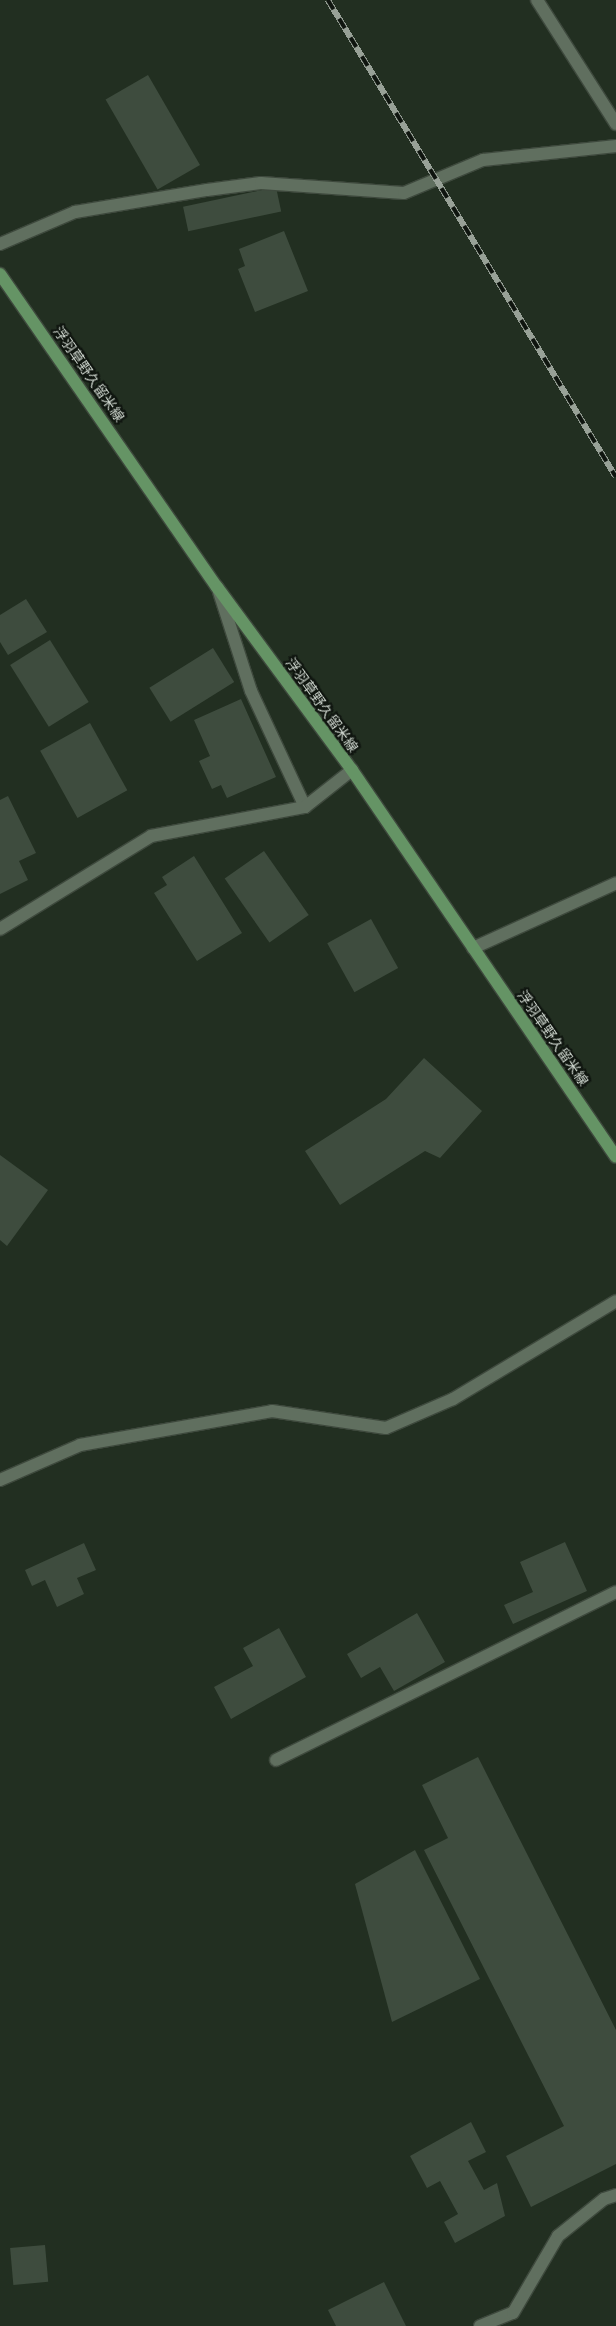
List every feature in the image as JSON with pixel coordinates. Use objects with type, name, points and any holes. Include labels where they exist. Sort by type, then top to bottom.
[{"type":"main road","name":"浮羽草野久留米線","points":[[0,274],[217,587],[352,770],[616,1157]]},
{"type":"street","points":[[537,0],[616,124]]},
{"type":"street","points":[[0,244],[75,212],[198,192],[261,183],[404,193],[483,160],[616,146]]},
{"type":"street","points":[[217,587],[251,691],[306,807]]},
{"type":"street","points":[[0,929],[151,836],[306,807],[352,770]]},
{"type":"street","points":[[473,948],[616,883]]},
{"type":"street","points":[[0,1480],[80,1444],[272,1411],[386,1428],[454,1399],[616,1301]]},
{"type":"street","points":[[276,1760],[616,1592]]},
{"type":"street","points":[[480,2326],[513,2313],[558,2236],[604,2199],[616,2195]]},
{"type":"building","points":[[148,75],[200,165],[158,190],[106,100]]},
{"type":"building","points":[[276,187],[281,211],[188,231],[183,207]]},
{"type":"building","points":[[284,231],[308,291],[255,312],[238,269],[245,266],[239,249]]},
{"type":"building","points":[[26,599],[47,632],[8,655],[0,642],[0,615]]},
{"type":"building","points":[[50,640],[89,702],[49,727],[10,665]]},
{"type":"building","points":[[213,648],[234,682],[171,722],[149,688]]},
{"type":"building","points":[[241,699],[276,777],[227,798],[221,785],[212,789],[199,761],[210,756],[194,720]]},
{"type":"building","points":[[90,723],[127,790],[77,818],[40,751]]},
{"type":"building","points":[[8,796],[36,853],[19,861],[28,880],[0,894],[0,800]]},
{"type":"building","points":[[264,851],[309,915],[269,942],[225,879]]},
{"type":"building","points":[[194,856],[242,933],[197,961],[154,893],[167,885],[162,877]]},
{"type":"building","points":[[371,919],[398,968],[354,992],[327,943]]},
{"type":"building","points":[[424,1058],[482,1111],[440,1158],[425,1151],[340,1205],[305,1151],[386,1099]]},
{"type":"building","points":[[0,1155],[48,1190],[7,1246],[0,1240]]},
{"type":"building","points":[[565,1542],[587,1591],[513,1624],[504,1605],[533,1592],[520,1562]]},
{"type":"building","points":[[84,1543],[96,1570],[77,1578],[84,1594],[57,1607],[45,1580],[32,1586],[25,1570]]},
{"type":"building","points":[[417,1613],[445,1662],[394,1691],[380,1667],[361,1678],[347,1654]]},
{"type":"building","points":[[279,1628],[306,1677],[231,1719],[214,1687],[253,1666],[243,1648]]},
{"type":"building","points":[[478,1757],[616,2030],[616,2164],[531,2207],[506,2156],[564,2126],[424,1850],[448,1838],[422,1785]]},
{"type":"building","points":[[415,1850],[480,1979],[392,2022],[355,1884]]},
{"type":"building","points":[[471,2122],[486,2152],[468,2161],[484,2190],[497,2183],[505,2216],[455,2243],[444,2222],[458,2214],[440,2181],[427,2188],[410,2156]]},
{"type":"building","points":[[45,2245],[48,2282],[13,2285],[10,2248]]},
{"type":"building","points":[[384,2282],[406,2326],[336,2326],[328,2310]]},
{"type":"railway","points":[[328,0],[616,477]]}]
